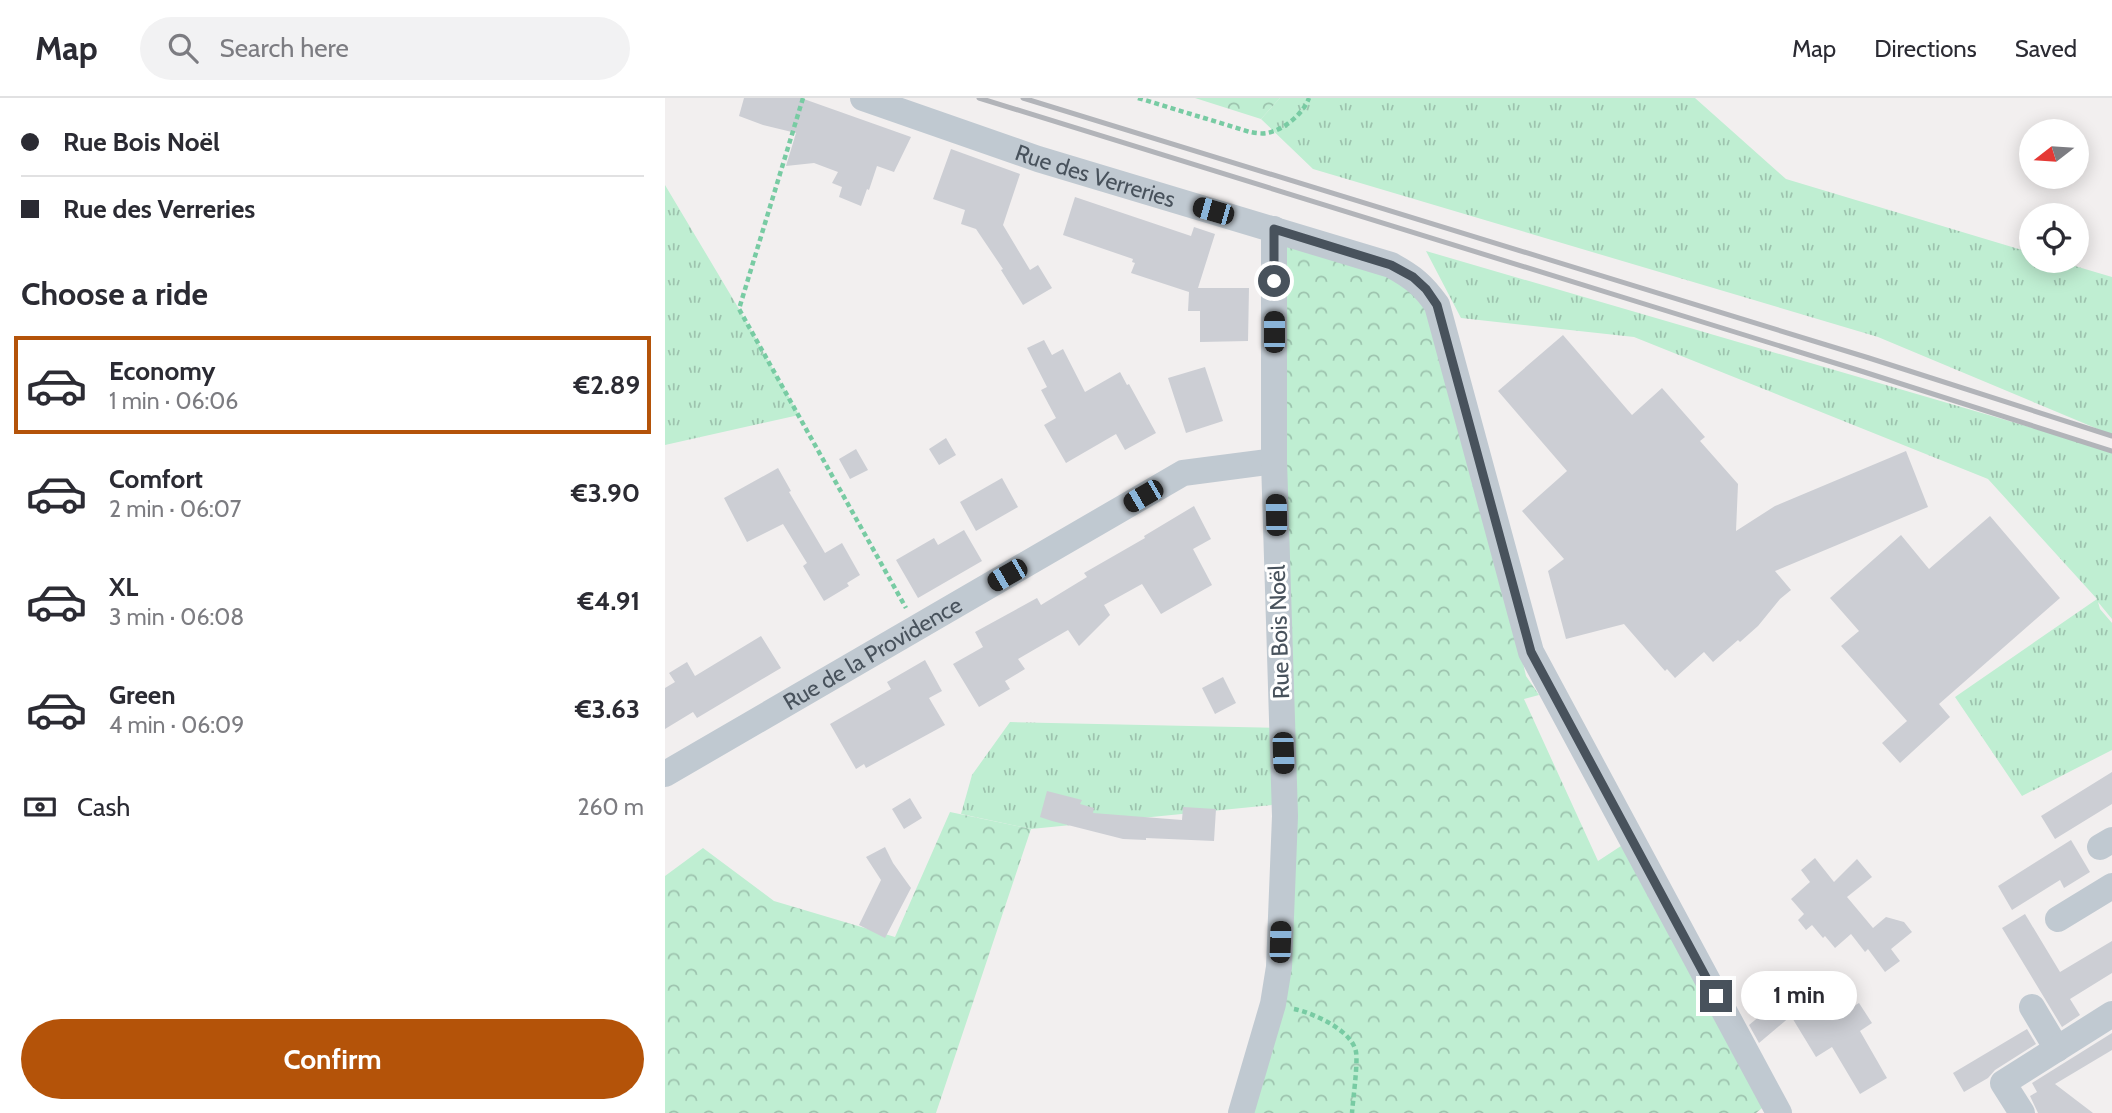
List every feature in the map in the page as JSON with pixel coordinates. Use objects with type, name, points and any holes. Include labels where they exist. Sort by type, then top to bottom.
[{"type":"street","name":"Rue des Verreries","points":[[863,98],[1038,159],[1391,265],[1413,277],[1426,289],[1437,305],[1531,652],[1779,1113]]},
{"type":"street","name":"Rue Bois Noël","points":[[1241,1113],[1273,1004],[1279,967],[1285,816],[1274,461],[1274,229]]},
{"type":"street","name":"Rue de la Providence","points":[[665,775],[1183,473],[1274,461]]},
{"type":"street","points":[[2058,919],[2112,886]]},
{"type":"street","points":[[2032,1007],[2057,1049]]},
{"type":"street","points":[[2022,1113],[2003,1083],[2112,1014]]},
{"type":"path","points":[[803,98],[739,309],[917,628]]},
{"type":"path","points":[[1138,98],[1250,132],[1265,133],[1281,128],[1305,108],[1309,98]]},
{"type":"path","points":[[1273,1004],[1314,1013],[1346,1035],[1356,1051],[1352,1113]]},
{"type":"green space","points":[[1195,98],[1280,98],[1261,119]]},
{"type":"green space","points":[[1280,98],[1695,98],[1786,179],[2019,249],[2019,273],[2089,273],[2089,270],[2112,277],[2112,435],[1878,337],[1313,169],[1261,119]]},
{"type":"green space","points":[[665,185],[739,309],[799,415],[665,445]]},
{"type":"green space","points":[[1274,229],[1426,289],[1468,421],[1526,676],[1539,695],[1524,699],[1598,861],[1621,846],[1772,1100],[1756,1113],[1241,1113],[1273,1004]]},
{"type":"green space","points":[[1426,251],[2112,451],[2112,619],[2098,602],[2100,609],[2112,623],[2112,750],[2022,796],[1955,697],[2097,599],[1988,479],[1634,337],[1461,318]]},
{"type":"green space","points":[[1010,722],[1282,728],[1291,803],[1031,829],[961,814],[972,775]]},
{"type":"green space","points":[[950,812],[1031,829],[936,1113],[665,1113],[665,876],[703,848],[774,901],[895,937]]},
{"type":"building","points":[[744,98],[801,98],[911,137],[894,172],[877,166],[861,206],[839,197],[842,187],[832,183],[838,172],[814,163],[786,166],[796,133],[739,116]]},
{"type":"building","points":[[951,149],[1020,174],[1003,225],[1030,270],[1038,265],[1052,288],[1023,305],[976,229],[961,224],[965,210],[933,199]]},
{"type":"building","points":[[1075,197],[1191,236],[1194,227],[1215,234],[1198,288],[1249,288],[1248,341],[1200,342],[1200,311],[1188,311],[1189,292],[1131,273],[1135,263],[1132,262],[1133,259],[1063,235]]},
{"type":"building","points":[[1563,335],[1632,415],[1662,388],[1705,437],[1700,441],[1738,484],[1736,531],[1775,506],[1906,451],[1928,507],[1775,571],[1791,590],[1758,626],[1713,662],[1704,652],[1675,678],[1667,669],[1665,671],[1624,624],[1566,639],[1548,571],[1564,559],[1522,511],[1567,471],[1498,391]]},
{"type":"building","points":[[1044,340],[1052,355],[1063,349],[1085,392],[1120,372],[1156,433],[1125,450],[1116,434],[1066,463],[1044,425],[1056,418],[1041,390],[1047,387],[1027,348]]},
{"type":"building","points":[[1205,367],[1223,421],[1186,433],[1168,378]]},
{"type":"building","points":[[946,438],[956,455],[939,465],[929,449]]},
{"type":"building","points":[[856,449],[868,470],[850,479],[839,459]]},
{"type":"building","points":[[778,468],[825,553],[842,543],[860,575],[847,583],[849,586],[824,601],[803,566],[807,563],[783,524],[747,542],[724,498]]},
{"type":"building","points":[[1002,478],[1018,507],[976,531],[960,502]]},
{"type":"building","points":[[1194,506],[1211,539],[1193,549],[1212,585],[1161,614],[1142,584],[1104,605],[1110,615],[1079,646],[1068,630],[1018,659],[1025,669],[1005,681],[1010,689],[979,707],[953,664],[983,647],[975,632],[1037,598],[1041,605],[1087,577],[1084,573]]},
{"type":"building","points":[[1990,516],[2060,598],[1939,704],[1950,717],[1900,763],[1882,743],[1907,721],[1841,646],[1859,631],[1830,598],[1901,535],[1929,569]]},
{"type":"building","points":[[964,530],[982,561],[918,598],[896,560],[934,538],[938,545]]},
{"type":"building","points":[[761,636],[781,668],[697,718],[693,712],[665,729],[665,688],[675,682],[669,673],[687,662],[695,676]]},
{"type":"building","points":[[925,660],[942,691],[929,698],[945,725],[866,768],[864,764],[856,769],[830,724],[891,689],[887,682]]},
{"type":"building","points":[[1223,677],[1236,703],[1215,714],[1202,688]]},
{"type":"building","points":[[2112,772],[2112,804],[2055,839],[2041,816]]},
{"type":"building","points":[[1047,791],[1082,800],[1080,804],[1094,808],[1093,813],[1182,820],[1183,807],[1216,809],[1214,841],[1123,839],[1052,821],[1040,817]]},
{"type":"building","points":[[910,798],[922,818],[904,829],[892,809]]},
{"type":"building","points":[[2071,840],[2090,872],[2064,888],[2060,880],[2012,910],[1998,886]]},
{"type":"building","points":[[885,847],[911,888],[885,938],[859,925],[881,880],[866,857]]},
{"type":"building","points":[[1815,858],[1834,882],[1857,859],[1872,877],[1847,897],[1873,928],[1886,917],[1904,922],[1912,932],[1891,949],[1900,961],[1885,972],[1868,949],[1865,952],[1851,934],[1835,948],[1812,925],[1806,930],[1798,920],[1804,914],[1791,899],[1810,882],[1801,870]]},
{"type":"building","points":[[2025,914],[2060,972],[2112,941],[2112,973],[2070,999],[2080,1015],[2062,1027],[2002,928]]},
{"type":"building","points":[[1807,985],[1834,1018],[1859,1003],[1872,1023],[1860,1031],[1887,1078],[1860,1094],[1832,1047],[1816,1057],[1791,1016],[1759,1043],[1749,1025],[1790,991],[1794,995]]},
{"type":"building","points":[[2027,1029],[2036,1044],[1964,1092],[1953,1073]]},
{"type":"building","points":[[2112,1033],[2112,1050],[2055,1084],[2093,1113],[2038,1113],[2030,1096],[2037,1092],[2032,1083]]},
{"type":"railway","points":[[979,98],[2112,451]]},
{"type":"railway","points":[[1023,98],[1869,358],[2112,436]]},
{"type":"route","points":[[1274,281],[1274,229],[1391,265],[1413,277],[1437,305],[1531,652],[1716,996]]}]
